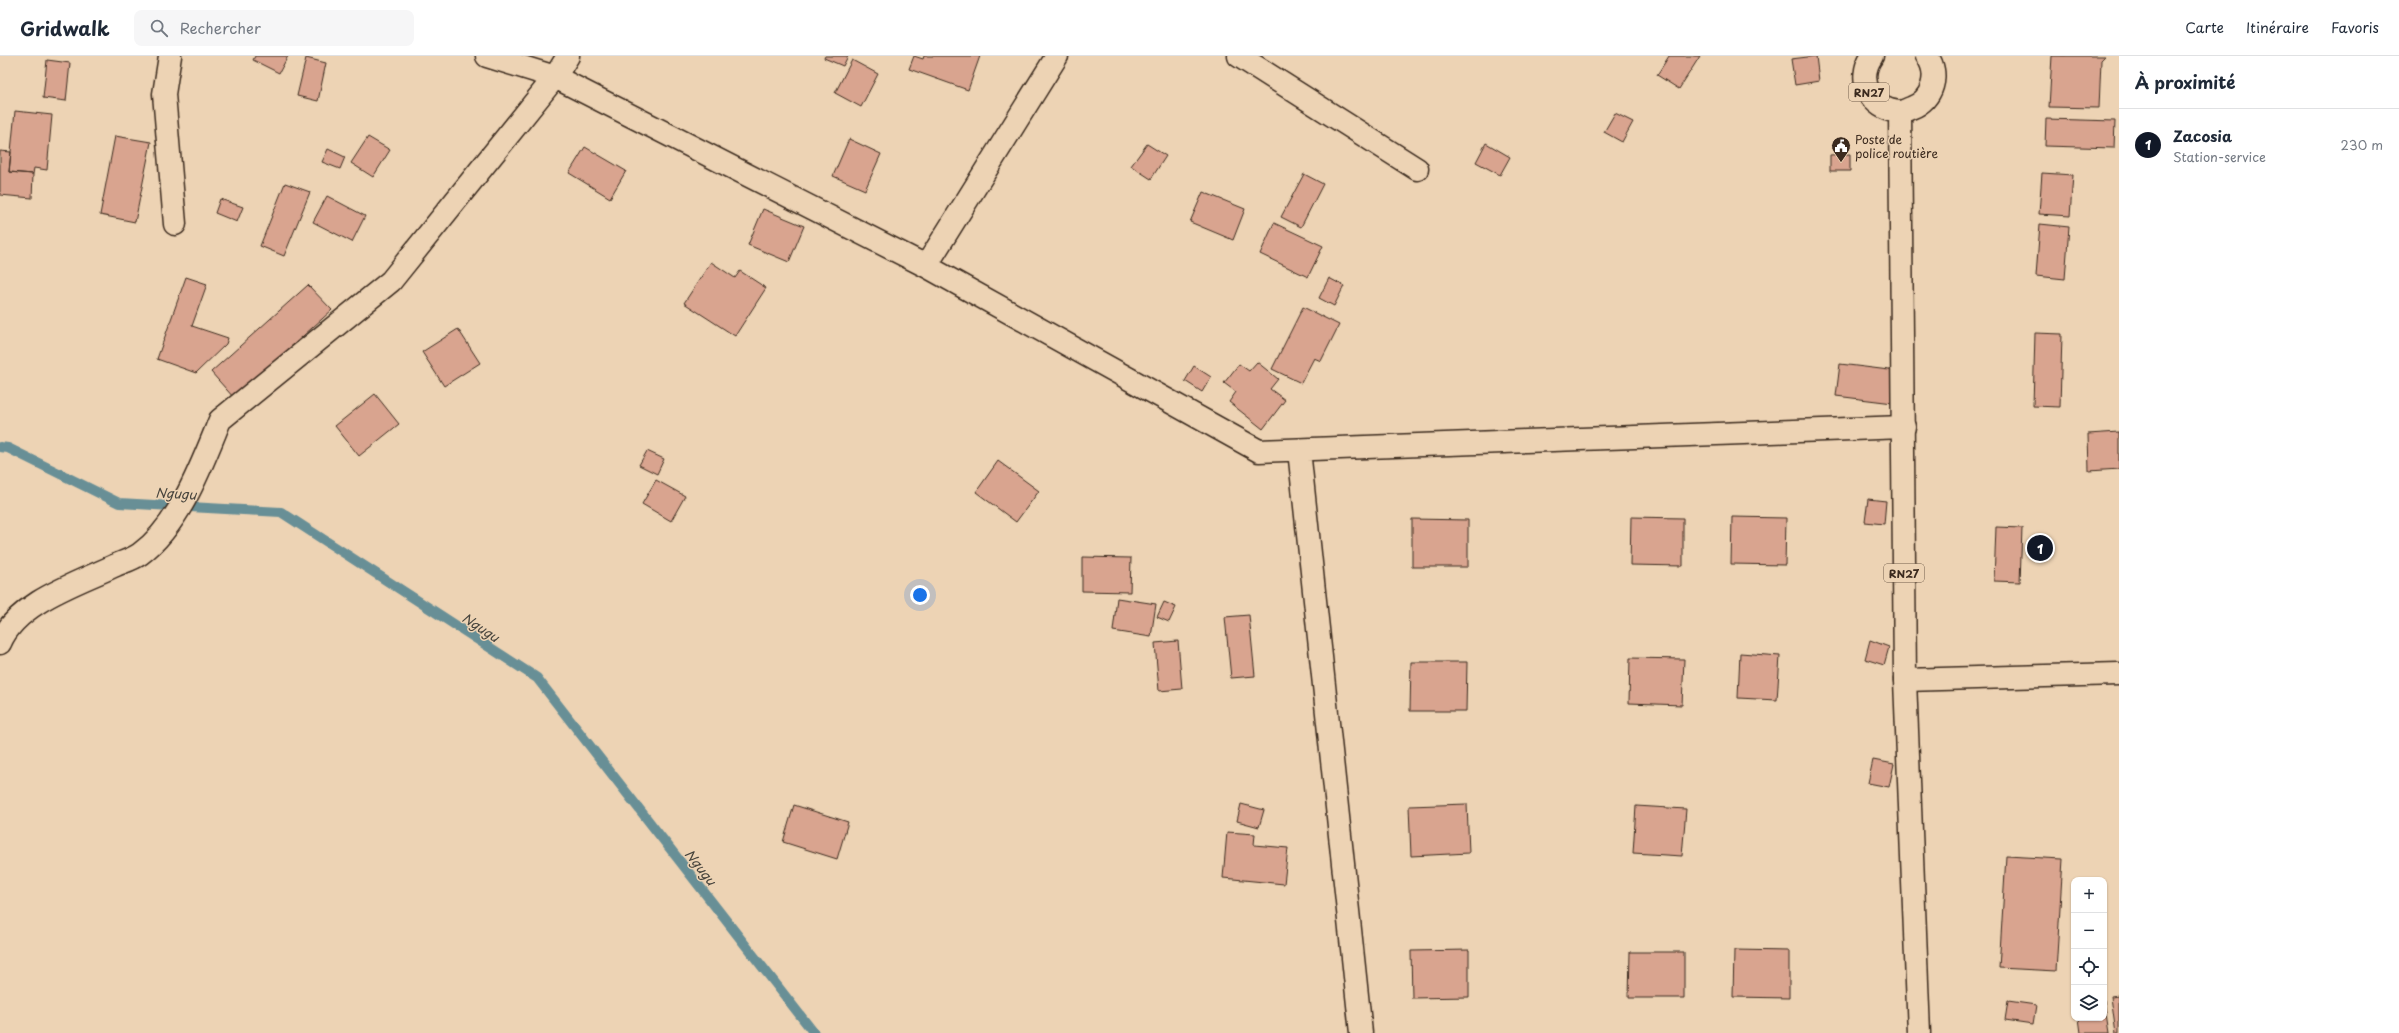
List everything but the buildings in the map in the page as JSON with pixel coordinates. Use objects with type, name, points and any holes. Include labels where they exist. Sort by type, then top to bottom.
[{"type":"street","points":[[170,56],[164,94],[175,224]]},
{"type":"street","points":[[487,56],[555,78],[926,266],[1259,451],[1904,427]]},
{"type":"street","points":[[0,643],[5,630],[38,602],[140,554],[170,525],[207,453],[220,420],[391,281],[555,78],[568,56]]},
{"type":"street","points":[[926,266],[1057,56]]},
{"type":"street","points":[[1239,56],[1418,169]]},
{"type":"street","name":"RN27","points":[[1872,56],[1865,66],[1866,88],[1879,105],[1900,112],[1921,104],[1934,86],[1933,65],[1927,56]]},
{"type":"street","name":"RN27","points":[[1900,112],[1904,427],[1905,680],[1919,1033]]},
{"type":"street","points":[[1299,450],[1361,1033]]},
{"type":"street","points":[[1905,680],[2119,674]]},
{"type":"waterway","name":"Ngugu","points":[[0,447],[8,448],[119,503],[281,512],[537,678],[814,1033]]},
{"type":"place","name":"Poste de police routière","points":[[1841,163]]},
{"type":"place","name":"Zacosia","points":[[2040,548]]}]
